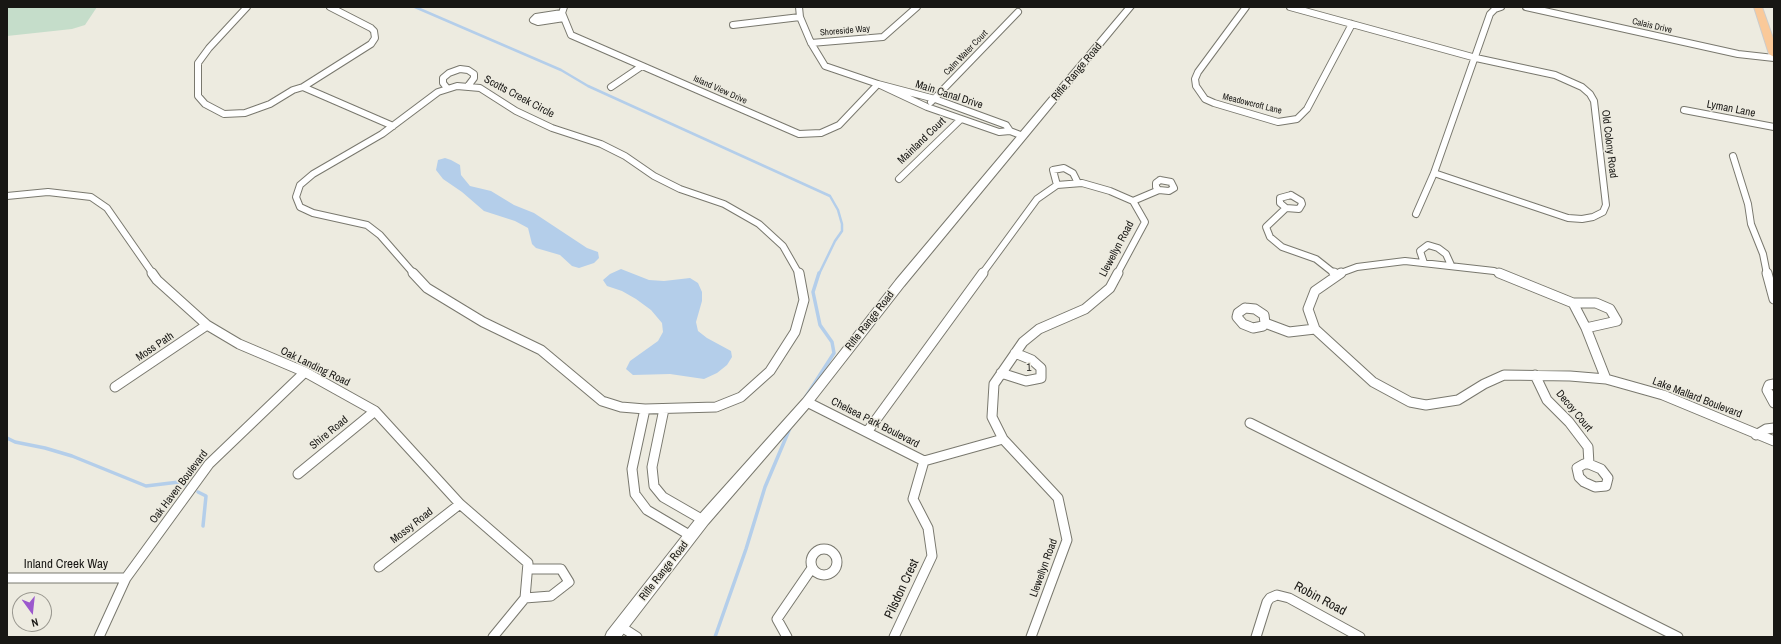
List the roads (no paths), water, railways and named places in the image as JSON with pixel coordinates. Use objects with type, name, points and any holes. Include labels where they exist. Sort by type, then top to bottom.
[{"type":"main road","name":"Rifle Range Road","points":[[616,632],[703,520],[807,402],[900,283],[1130,7]]},
{"type":"main road","points":[[1758,7],[1774,54]]},
{"type":"street","points":[[247,7],[209,48],[198,63],[198,96],[217,111],[224,114],[245,113],[257,110],[293,90],[303,87],[314,78],[371,44],[375,38],[374,31],[371,28],[330,7]]},
{"type":"street","name":"Main Canal Drive","points":[[799,7],[800,17],[811,43],[824,66],[878,84],[935,99],[1006,125],[1010,131]]},
{"type":"street","name":"Shoreside Way","points":[[811,43],[883,37],[917,7]]},
{"type":"street","name":"Meadowcroft Lane","points":[[1246,7],[1198,72],[1195,79],[1196,86],[1205,99],[1214,103],[1278,122],[1297,119],[1307,109],[1352,24]]},
{"type":"street","name":"Old Colony Road","points":[[1290,7],[1476,58],[1555,75],[1569,80],[1590,94],[1594,101],[1606,206],[1603,212],[1593,217],[1582,219],[1568,218],[1434,173]]},
{"type":"street","points":[[1416,214],[1434,173],[1476,58],[1490,14],[1495,9],[1501,7]]},
{"type":"street","name":"Calais Drive","points":[[1526,7],[1738,54],[1774,58]]},
{"type":"street","name":"Calm Water Court","points":[[927,107],[1018,12]]},
{"type":"street","name":"Island View Drive","points":[[563,13],[571,35],[798,134],[821,133],[839,125],[878,84]]},
{"type":"street","points":[[733,25],[800,17]]},
{"type":"street","points":[[611,87],[642,66]]},
{"type":"street","points":[[447,88],[443,83],[443,78],[449,73],[460,69],[472,71],[474,74],[474,78],[468,86]]},
{"type":"street","name":"Main Canal Drive","points":[[878,84],[927,107],[999,132],[1010,131],[1023,136]]},
{"type":"street","name":"Scotts Creek Circle","points":[[468,86],[480,88],[516,111],[552,128],[601,144],[625,156],[654,176],[680,189],[724,204],[759,224],[783,246],[799,272],[804,300],[795,332],[770,371],[741,397],[716,406],[645,409],[622,407],[602,401],[541,350],[483,322],[427,288],[395,254],[380,235],[366,225],[313,212],[300,207],[296,197],[300,185],[313,174],[353,152],[393,126],[438,92],[447,88],[468,86]]},
{"type":"street","points":[[303,87],[393,126]]},
{"type":"street","name":"Lyman Lane","points":[[1684,110],[1774,127]]},
{"type":"street","name":"Mainland Court","points":[[899,179],[961,119]]},
{"type":"street","points":[[1733,156],[1748,204],[1751,224],[1763,254],[1774,299]]},
{"type":"street","points":[[1057,185],[1053,170],[1064,168],[1073,173],[1078,183]]},
{"type":"street","points":[[867,432],[1037,199],[1057,185],[1078,183],[1110,191],[1133,201],[1159,190]]},
{"type":"street","name":"Oak Landing Road","points":[[7,196],[48,192],[91,197],[107,208],[129,242],[158,280],[207,325],[239,344],[304,372],[376,411],[460,504],[528,564],[528,569]]},
{"type":"street","name":"Llewellyn Road","points":[[1031,637],[1067,540],[1058,498],[1004,439],[992,417],[994,384],[1023,342],[1039,329],[1085,309],[1110,288],[1145,222],[1133,201]]},
{"type":"street","points":[[1286,208],[1266,227],[1270,237],[1282,248],[1316,260],[1336,275]]},
{"type":"street","points":[[1424,263],[1420,251],[1428,245],[1438,248],[1446,254],[1451,265]]},
{"type":"street","name":"Lake Mallard Boulevard","points":[[1573,303],[1494,271],[1405,261],[1357,267],[1336,275],[1316,291],[1308,309],[1315,329],[1373,382],[1410,402],[1426,405],[1458,400],[1484,384],[1504,375],[1570,376],[1606,379],[1663,395],[1774,441]]},
{"type":"street","points":[[1586,328],[1617,321],[1610,309],[1596,303],[1573,303],[1586,328],[1606,379]]},
{"type":"street","points":[[1265,323],[1289,332],[1315,329]]},
{"type":"street","name":"Moss Path","points":[[115,387],[207,325]]},
{"type":"street","name":"1","points":[[1002,373],[1026,381],[1041,378],[1041,368],[1032,360],[1015,353]]},
{"type":"street","name":"Oak Haven Boulevard","points":[[99,637],[126,578],[209,464],[304,372]]},
{"type":"street","name":"Decoy Court","points":[[1535,375],[1547,400],[1569,422],[1588,447],[1589,464]]},
{"type":"street","points":[[1774,384],[1769,385],[1767,390],[1774,403]]},
{"type":"street","name":"Chelsea Park Boulevard","points":[[807,402],[924,461],[1004,439]]},
{"type":"street","points":[[645,409],[632,469],[634,494],[647,510],[691,536]]},
{"type":"street","points":[[664,409],[652,467],[654,486],[663,497],[703,520]]},
{"type":"street","name":"Shire Road","points":[[298,474],[376,411]]},
{"type":"street","points":[[1250,423],[1678,637]]},
{"type":"street","points":[[1756,434],[1766,429],[1774,428]]},
{"type":"street","name":"Pilsdon Crest","points":[[894,637],[932,556],[928,528],[914,498],[924,461]]},
{"type":"street","name":"Mossy Road","points":[[379,567],[460,504]]},
{"type":"street","points":[[493,637],[525,598],[528,569],[561,568],[569,582],[551,596],[525,598]]},
{"type":"street","points":[[787,637],[777,619],[812,568]]},
{"type":"street","name":"Inland Creek Way","points":[[7,578],[126,578]]},
{"type":"street","name":"Robin Road","points":[[1256,637],[1267,602],[1270,598],[1277,594],[1285,596],[1360,637]]},
{"type":"street","points":[[616,632],[636,637]]},
{"type":"water","points":[[445,158],[460,165],[461,175],[470,186],[491,191],[514,205],[534,213],[587,248],[598,252],[599,258],[594,263],[579,268],[572,266],[560,255],[536,248],[532,244],[528,228],[515,221],[484,211],[462,192],[443,179],[436,170],[438,160]]},
{"type":"water","points":[[621,269],[649,280],[664,281],[690,278],[698,283],[702,292],[702,301],[696,322],[698,331],[707,338],[731,351],[732,357],[727,365],[717,373],[704,379],[670,374],[633,375],[626,369],[630,361],[658,341],[663,332],[662,323],[651,310],[622,291],[607,286],[603,280],[610,274]]},
{"type":"waterway","points":[[415,7],[561,70],[588,86],[830,196],[838,210],[842,224],[842,231],[835,241],[819,274]]},
{"type":"waterway","points":[[805,398],[834,353],[832,342],[820,325],[813,292],[819,273]]},
{"type":"waterway","points":[[715,637],[746,549],[765,487],[790,428]]},
{"type":"waterway","points":[[7,438],[15,442],[45,448],[72,456],[146,486],[179,482],[185,485]]},
{"type":"waterway","points":[[198,492],[206,496],[203,526]]}]
